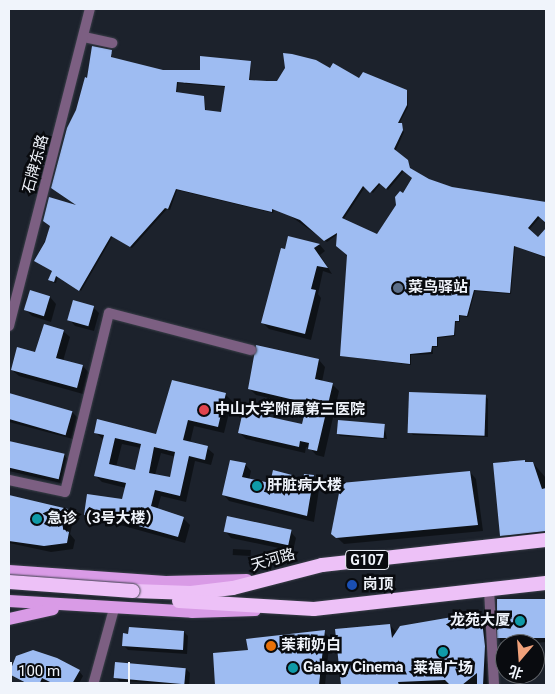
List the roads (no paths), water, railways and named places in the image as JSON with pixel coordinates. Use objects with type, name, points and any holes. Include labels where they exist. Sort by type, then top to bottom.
[{"type":"highway","name":"天河路","points":[[9,590],[133,596],[191,593],[233,588],[331,564],[546,540]]},
{"type":"highway","name":"天河路","points":[[9,582],[274,609],[314,609],[546,583]]},
{"type":"main road","points":[[9,571],[166,582],[262,580]]},
{"type":"main road","points":[[52,605],[50,588],[57,575]]},
{"type":"main road","points":[[9,602],[114,609],[208,612],[274,609]]},
{"type":"main road","points":[[9,619],[66,606]]},
{"type":"street","name":"石牌东路","points":[[9,326],[90,9]]},
{"type":"street","points":[[84,36],[112,43]]},
{"type":"street","points":[[9,480],[65,492],[109,313],[251,350]]},
{"type":"street","points":[[489,589],[494,685]]},
{"type":"street","points":[[97,684],[114,609]]},
{"type":"place","name":"菜鸟驿站","points":[[398,288]]},
{"type":"place","name":"中山大学附属第三医院","points":[[204,410]]},
{"type":"place","name":"肝脏病大楼","points":[[257,486]]},
{"type":"place","name":"急诊（3号大楼）","points":[[37,519]]},
{"type":"place","name":"岗顶","points":[[352,585]]},
{"type":"place","name":"龙苑大厦","points":[[520,621]]},
{"type":"place","name":"茉莉奶白","points":[[271,646]]},
{"type":"place","name":"莱福广场","points":[[443,652]]},
{"type":"place","name":"Galaxy Cinema","points":[[293,668]]}]
